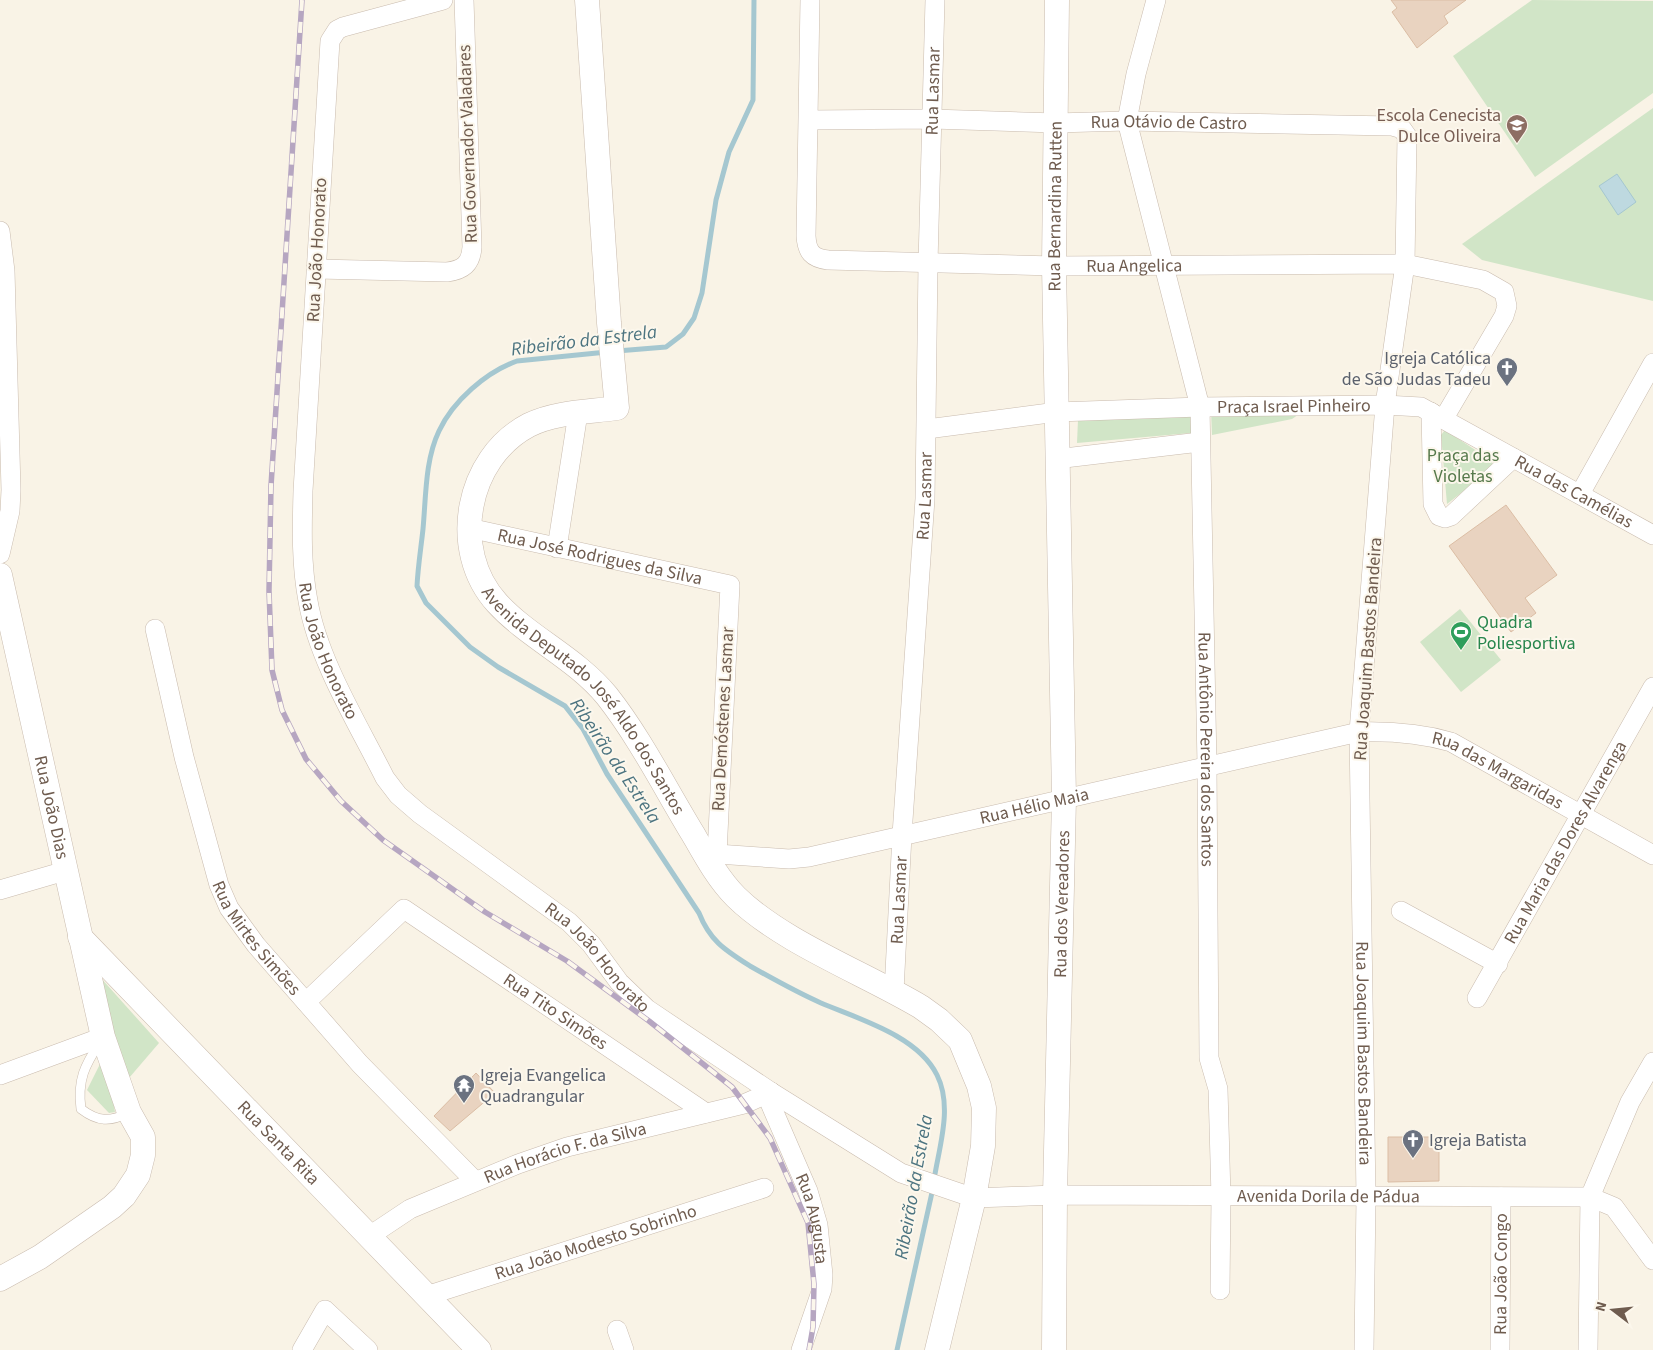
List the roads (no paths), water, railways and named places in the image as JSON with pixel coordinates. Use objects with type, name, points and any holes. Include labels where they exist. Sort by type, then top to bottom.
[{"type":"street","name":"Rua João Honorato","points":[[443,0],[337,30],[332,35],[328,52],[317,269],[302,491],[301,540],[308,602],[319,640],[385,778],[398,795],[420,814],[569,922],[591,944],[619,982],[647,1009],[739,1072],[900,1172],[968,1197]]},
{"type":"street","name":"Rua Governador Valadares","points":[[317,269],[447,272],[462,269],[466,265],[471,254],[464,0]]},
{"type":"street","name":"Avenida Deputado José Aldo dos Santos","points":[[587,0],[609,323],[617,408],[578,413],[532,424],[515,433],[501,445],[481,473],[475,489],[469,528],[472,555],[477,573],[497,604],[578,668],[606,695],[712,856],[734,895],[752,911],[815,950],[894,991],[939,1020],[960,1040],[979,1086],[984,1108],[985,1124],[937,1350]]},
{"type":"street","name":"Rua Angelica","points":[[810,0],[807,248],[813,256],[832,260],[1054,266],[1405,264],[1483,280],[1498,287],[1507,298],[1504,316],[1438,415]]},
{"type":"street","name":"Rua Lasmar","points":[[894,991],[902,836],[925,499],[928,263],[935,0]]},
{"type":"street","name":"Rua Bernardina Rutten","points":[[1056,0],[1054,266],[1057,412]]},
{"type":"street","points":[[1156,0],[1136,74],[1127,121],[1200,406]]},
{"type":"street","name":"Rua Otávio de Castro","points":[[809,120],[932,119],[1056,123],[1127,121],[1380,127]]},
{"type":"street","name":"Rua Joaquim Bastos Bandeira","points":[[1364,1350],[1366,1197],[1359,732],[1385,405],[1405,264],[1407,136],[1405,131],[1398,127],[1380,127]]},
{"type":"street","points":[[0,230],[5,271],[11,490],[10,511],[0,554]]},
{"type":"street","points":[[1580,494],[1653,363]]},
{"type":"street","name":"Praça Israel Pinheiro","points":[[927,429],[1057,412],[1200,406],[1385,405]]},
{"type":"street","name":"Rua das Camélias","points":[[1385,405],[1421,408],[1438,415],[1653,535]]},
{"type":"street","name":"Praça Israel Pinheiro","points":[[1200,406],[1200,442]]},
{"type":"street","points":[[1057,412],[1056,459],[1200,442]]},
{"type":"street","points":[[557,548],[578,413]]},
{"type":"street","points":[[1438,415],[1433,504],[1439,516],[1445,518],[1450,516],[1513,458]]},
{"type":"street","name":"Rua Antônio Pereira dos Santos","points":[[1200,442],[1207,765],[1209,1058],[1218,1089],[1221,1198],[1220,1290]]},
{"type":"street","name":"Rua dos Vereadores","points":[[1054,1350],[1055,1195],[1064,798],[1056,459]]},
{"type":"street","name":"Rua José Rodrigues da Silva","points":[[469,528],[730,585]]},
{"type":"street","name":"Rua João Dias","points":[[0,575],[103,1037],[129,1112],[143,1138],[143,1155],[138,1175],[124,1196],[87,1226],[0,1279]]},
{"type":"street","name":"Rua Demóstenes Lasmar","points":[[712,856],[730,585]]},
{"type":"street","name":"Rua Mirtes Simões","points":[[155,629],[184,757],[219,885],[230,908],[242,927],[360,1064],[475,1181]]},
{"type":"street","name":"Rua Maria das Dores Alvarenga","points":[[1477,998],[1498,964],[1653,687]]},
{"type":"street","name":"Rua das Margaridas","points":[[1359,732],[1400,731],[1424,734],[1451,742],[1653,855]]},
{"type":"street","name":"Rua Hélio Maia","points":[[712,856],[790,859],[809,857],[1207,765],[1359,732]]},
{"type":"street","points":[[0,890],[65,871]]},
{"type":"street","name":"Rua Tito Simões","points":[[306,1002],[404,909],[706,1114]]},
{"type":"street","points":[[1401,911],[1498,964]]},
{"type":"street","name":"Rua Santa Rita","points":[[79,936],[479,1350]]},
{"type":"street","points":[[0,1075],[103,1037]]},
{"type":"street","points":[[1588,1350],[1590,1197],[1630,1102],[1653,1062]]},
{"type":"street","name":"Rua Horácio F. da Silva","points":[[368,1237],[410,1210],[475,1181],[567,1147],[744,1104],[771,1092]]},
{"type":"street","name":"Rua Augusta","points":[[771,1092],[770,1103],[808,1191],[818,1225],[823,1275],[822,1289],[802,1350]]},
{"type":"street","name":"Rua João Modesto Sobrinho","points":[[426,1296],[764,1188]]},
{"type":"street","name":"Avenida Dorila de Pádua","points":[[968,1197],[1055,1195],[1221,1198],[1590,1197],[1614,1207],[1653,1260]]},
{"type":"street","name":"Rua João Congo","points":[[1500,1350],[1501,1197]]},
{"type":"street","points":[[302,1350],[325,1310],[368,1350]]},
{"type":"street","points":[[617,1330],[624,1350]]},
{"type":"lane","points":[[103,1037],[86,1064],[79,1093],[81,1109],[92,1117],[103,1120],[116,1119],[129,1112]]},
{"type":"water","points":[[1617,174],[1636,202],[1618,215],[1599,186]]},
{"type":"waterway","name":"Ribeirão da Estrela","points":[[617,351],[666,347],[683,334],[694,318],[702,293],[716,200],[729,152],[753,100],[754,0]]},
{"type":"waterway","name":"Ribeirão da Estrela","points":[[607,352],[517,361],[482,380],[453,409],[439,431],[431,454],[417,586],[426,603],[470,647],[498,667],[565,706],[583,729],[607,774],[699,913],[708,931],[719,944],[750,966],[794,990],[886,1030],[902,1039],[928,1061],[942,1087],[944,1100],[943,1127],[934,1180]]},
{"type":"waterway","name":"Ribeirão da Estrela","points":[[897,1350],[933,1188]]},
{"type":"railway","points":[[302,0],[271,486],[269,591],[272,670],[282,710],[306,759],[341,801],[383,840],[485,912],[567,961],[649,1021],[732,1087],[770,1138],[808,1223],[814,1284],[813,1327],[809,1350]]},
{"type":"place","name":"Escola Cenecista Dulce Oliveira","points":[[1517,144]]},
{"type":"place","name":"Igreja Católica de São Judas Tadeu","points":[[1507,387]]},
{"type":"place","name":"Quadra Poliesportiva","points":[[1461,651]]},
{"type":"place","name":"Igreja Evangelica Quadrangular","points":[[464,1104]]},
{"type":"place","name":"Igreja Batista","points":[[1413,1159]]},
{"type":"park label","name":"Praça das Violetas","points":[[1463,465]]}]
